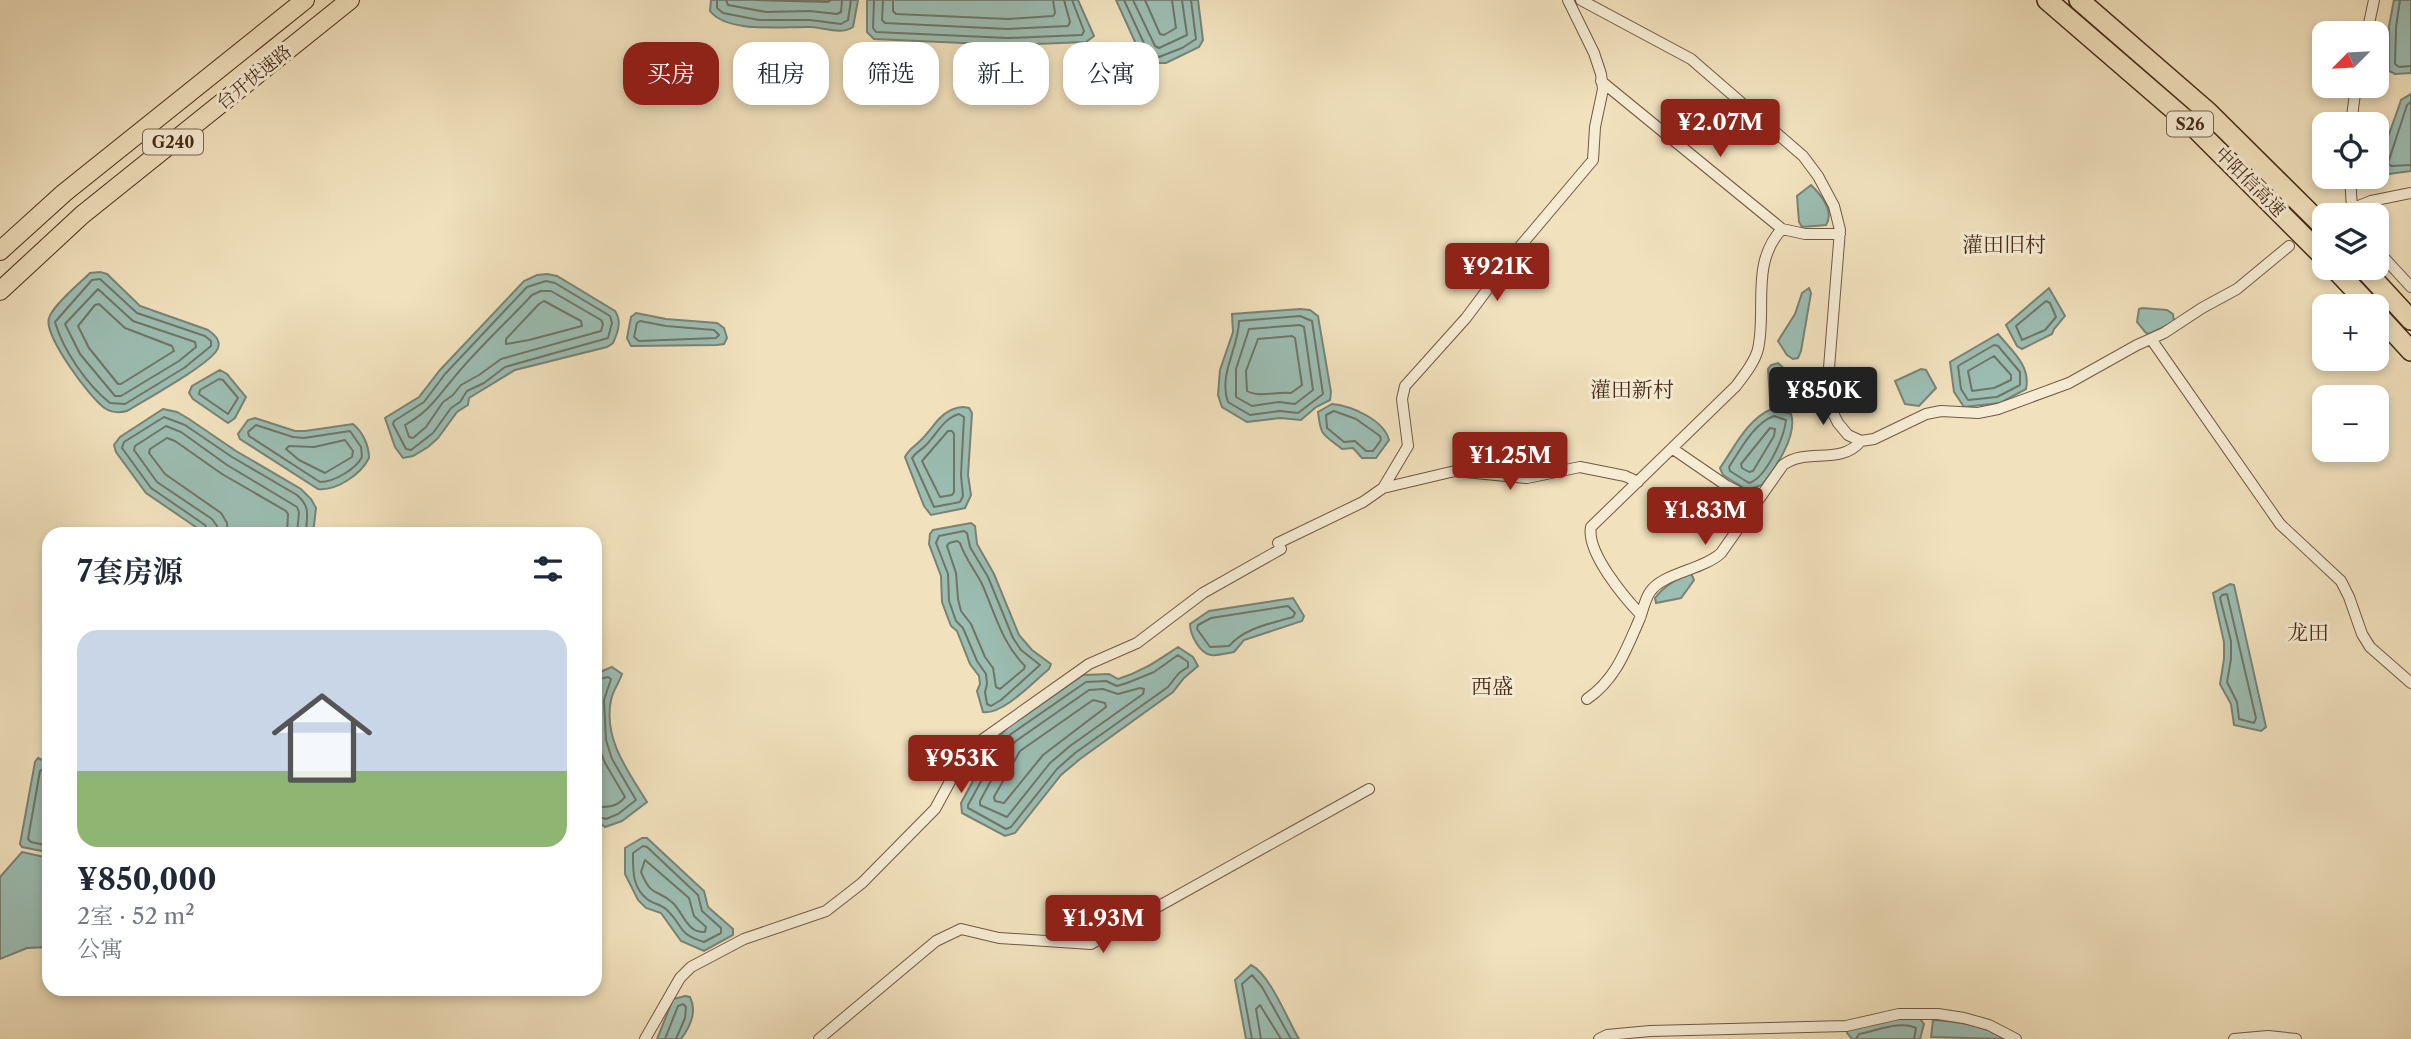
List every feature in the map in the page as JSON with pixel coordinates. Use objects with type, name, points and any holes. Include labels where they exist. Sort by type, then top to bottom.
[{"type":"highway","name":"台开快速路","points":[[0,251],[64,193],[305,0]]},
{"type":"highway","name":"台开快速路","points":[[0,290],[82,215],[350,0]]},
{"type":"highway","name":"中阳信高速","points":[[2047,0],[2160,96],[2312,245]]},
{"type":"highway","name":"中阳信高速","points":[[2079,0],[2190,96],[2312,215]]},
{"type":"highway","points":[[2345,280],[2359,294]]},
{"type":"highway","points":[[2374,280],[2411,320]]},
{"type":"highway","points":[[2389,327],[2411,351]]},
{"type":"street","points":[[1383,488],[1408,446],[1402,399],[1405,386],[1466,317],[1517,250],[1593,160],[1601,81],[1594,52],[1568,0]]},
{"type":"street","points":[[1581,0],[1691,60],[1803,156],[1818,176],[1834,206],[1840,234],[1827,393],[1829,405],[1838,423],[1848,435],[1861,441],[1874,439],[1926,414],[1941,411],[1988,412],[2069,383],[2229,295],[2289,246]]},
{"type":"street","points":[[2370,21],[2374,0]]},
{"type":"street","points":[[1601,81],[1782,229],[1805,234],[1840,234]]},
{"type":"street","points":[[2377,203],[2411,193]]},
{"type":"street","points":[[1641,615],[1621,594],[1604,568],[1590,530],[1736,386],[1756,354],[1762,271],[1776,235],[1782,229]]},
{"type":"street","points":[[2389,264],[2411,287]]},
{"type":"street","points":[[2151,339],[2280,524],[2339,578],[2370,647],[2411,682]]},
{"type":"street","points":[[1587,699],[1611,678],[1650,591],[1668,578],[1710,562],[1721,553],[1783,465],[1793,459],[1843,454],[1861,441]]},
{"type":"street","points":[[1673,449],[1727,486],[1757,501]]},
{"type":"street","points":[[645,1039],[680,978],[691,967],[744,939],[826,911],[862,883],[934,809],[976,744],[1088,664],[1137,643],[1203,593],[1383,488],[1455,471],[1527,478],[1580,467],[1625,476],[1638,482]]},
{"type":"street","points":[[819,1039],[936,941],[955,930],[964,929],[999,938],[1091,944],[1369,789]]},
{"type":"street","points":[[1599,1039],[1606,1035],[1650,1031],[1846,1026],[1899,1014],[1938,1014],[1964,1018],[1989,1025],[2016,1039]]},
{"type":"street","points":[[2234,1039],[2267,1036],[2296,1039]]},
{"type":"water","points":[[711,0],[858,0],[853,27],[838,31],[730,23],[710,11]]},
{"type":"water","points":[[867,0],[1078,0],[1094,36],[1086,42],[953,43],[874,39],[867,32]]},
{"type":"water","points":[[1116,0],[1198,0],[1203,40],[1199,47],[1166,63],[1159,63],[1159,42],[1135,42]]},
{"type":"water","points":[[2394,0],[2411,0],[2411,73],[2395,74],[2389,71],[2389,26]]},
{"type":"water","points":[[2411,94],[2411,171],[2389,174],[2389,135],[2401,100]]},
{"type":"water","points":[[1811,185],[1826,204],[1828,220],[1826,225],[1802,227],[1799,222],[1797,196]]},
{"type":"water","points":[[90,273],[107,274],[140,306],[208,330],[219,342],[213,355],[204,363],[124,412],[106,409],[90,393],[60,352],[49,326],[49,318],[61,301]]},
{"type":"water","points":[[547,274],[557,276],[615,311],[619,323],[613,343],[607,347],[515,370],[469,398],[468,405],[457,412],[428,447],[413,456],[403,458],[395,447],[385,418],[419,397],[440,370],[524,281]]},
{"type":"water","points":[[1809,288],[1811,293],[1801,351],[1798,358],[1793,359],[1778,341],[1795,314],[1802,293]]},
{"type":"water","points":[[2049,288],[2065,316],[2052,334],[2022,349],[2017,346],[2006,325]]},
{"type":"water","points":[[2139,309],[2167,310],[2173,314],[2174,322],[2146,333],[2137,322]]},
{"type":"water","points":[[1310,310],[1318,316],[1331,392],[1330,400],[1316,407],[1301,420],[1280,418],[1247,422],[1222,407],[1218,395],[1220,370],[1233,332],[1232,314]]},
{"type":"water","points":[[636,313],[666,319],[717,323],[724,328],[727,338],[724,344],[717,345],[631,346],[627,338],[631,317]]},
{"type":"water","points":[[1998,334],[2023,366],[2026,389],[2000,403],[1964,407],[1954,392],[1950,362]]},
{"type":"water","points":[[1778,363],[1793,377],[1799,388],[1795,407],[1789,408],[1772,402],[1770,398],[1768,369]]},
{"type":"water","points":[[1921,369],[1926,370],[1936,388],[1919,406],[1905,404],[1895,381]]},
{"type":"water","points":[[220,370],[227,374],[246,397],[235,418],[228,423],[193,399],[189,393],[192,386]]},
{"type":"water","points":[[1332,404],[1358,411],[1381,426],[1389,440],[1376,458],[1362,458],[1353,448],[1342,449],[1326,437],[1320,426],[1318,412]]},
{"type":"water","points":[[963,407],[969,408],[972,413],[968,475],[971,495],[965,508],[931,515],[924,506],[905,457],[943,415]]},
{"type":"water","points":[[163,409],[177,412],[301,489],[316,508],[314,527],[196,527],[146,493],[116,452],[114,445],[120,437]]},
{"type":"water","points":[[1772,409],[1791,414],[1791,432],[1779,461],[1762,485],[1747,490],[1723,475],[1720,468],[1749,426],[1763,413]]},
{"type":"water","points":[[255,418],[295,431],[353,424],[365,440],[369,458],[348,480],[333,487],[318,489],[240,439],[238,434],[248,420]]},
{"type":"water","points":[[971,523],[975,526],[977,544],[994,574],[1019,635],[1032,650],[1051,664],[1049,669],[1018,696],[991,712],[983,712],[977,691],[979,676],[970,664],[957,631],[951,626],[942,602],[941,576],[929,544],[933,530]]},
{"type":"water","points":[[1691,573],[1694,580],[1681,598],[1656,603],[1655,598],[1663,589]]},
{"type":"water","points":[[2230,584],[2234,585],[2266,727],[2261,731],[2234,725],[2231,704],[2220,684],[2224,642],[2213,593]]},
{"type":"water","points":[[1293,598],[1304,616],[1302,621],[1244,640],[1234,652],[1207,654],[1199,647],[1192,633],[1190,624],[1209,611]]},
{"type":"water","points":[[1178,647],[1193,657],[1198,666],[1173,692],[1061,775],[1015,833],[1005,836],[962,813],[961,803],[994,742],[1007,728],[1083,675],[1109,674],[1118,679],[1157,661]]},
{"type":"water","points":[[612,667],[622,674],[611,700],[611,728],[619,754],[647,802],[622,821],[605,827],[602,825],[602,671]]},
{"type":"water","points":[[38,758],[42,760],[42,851],[22,847],[20,844],[35,762]]},
{"type":"water","points":[[647,838],[704,891],[708,907],[733,929],[733,935],[704,951],[681,941],[661,913],[646,908],[638,900],[625,874],[625,848]]},
{"type":"water","points":[[22,852],[42,856],[42,947],[27,948],[0,959],[0,877]]},
{"type":"water","points":[[1251,965],[1272,988],[1299,1039],[1246,1039],[1235,980]]},
{"type":"water","points":[[690,997],[692,1002],[692,1019],[681,1039],[657,1039],[673,999]]},
{"type":"water","points":[[1892,1019],[1920,1019],[1924,1024],[1920,1039],[1852,1039],[1847,1033],[1848,1029]]},
{"type":"water","points":[[1933,1020],[1980,1027],[2003,1039],[1931,1037]]},
{"type":"district","name":"灌田旧村","points":[[2004,244]]},
{"type":"district","name":"灌田新村","points":[[1632,389]]},
{"type":"district","name":"龙田","points":[[2308,632]]},
{"type":"district","name":"西盛","points":[[1492,686]]}]
